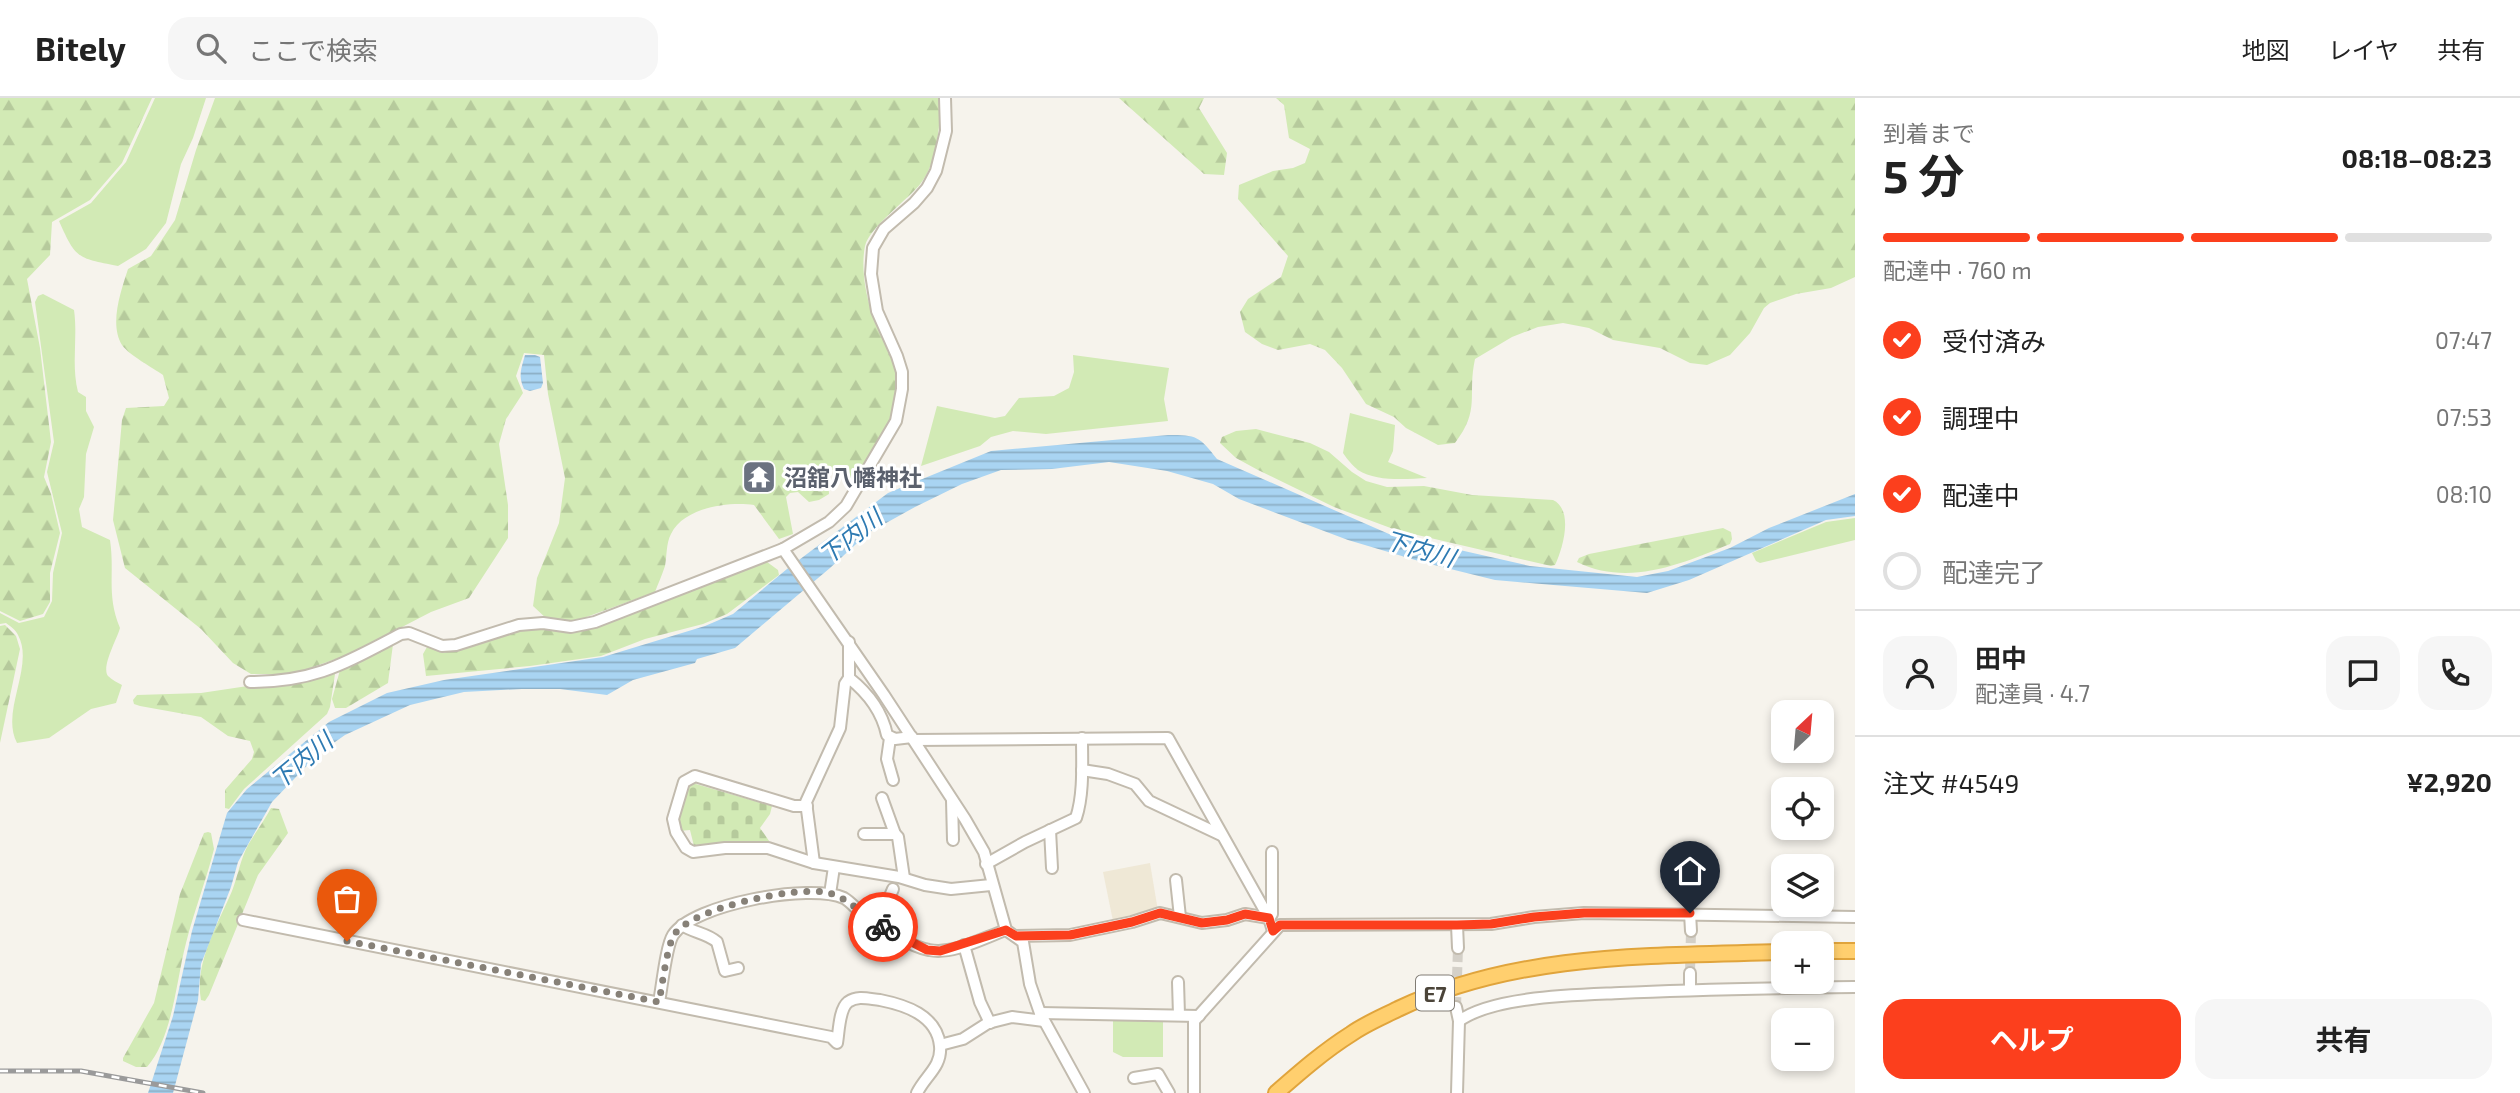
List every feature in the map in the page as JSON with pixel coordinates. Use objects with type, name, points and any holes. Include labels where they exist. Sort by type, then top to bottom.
[{"type":"highway","points":[[1834,951],[1855,951]]},
{"type":"highway","name":"E7","points":[[1276,1093],[1313,1061],[1353,1032],[1429,995],[1478,979],[1540,965],[1620,958],[1771,952]]},
{"type":"highway","name":"E7","points":[[1620,958],[1771,958]]},
{"type":"highway","points":[[1834,958],[1855,958]]},
{"type":"street","points":[[250,682],[304,678],[333,669],[401,634],[409,633],[442,646],[456,645],[519,625],[544,623],[571,627],[596,622],[785,553],[830,522],[846,506],[896,421],[902,372],[877,311],[871,274],[873,248],[884,229],[927,188],[936,171],[946,131],[945,98]]},
{"type":"street","points":[[770,550],[805,531],[830,522]]},
{"type":"street","points":[[785,553],[849,642],[984,852],[991,885],[1011,933],[1023,942],[1026,949],[1030,984],[1042,1017],[1084,1093]]},
{"type":"street","points":[[814,863],[807,806],[812,785],[840,728],[845,684],[849,678],[849,642]]},
{"type":"street","points":[[849,678],[875,705],[884,722],[890,738],[887,759],[892,780]]},
{"type":"street","points":[[890,738],[1168,738],[1269,918],[1273,931]]},
{"type":"street","points":[[986,864],[1076,818],[1082,770],[1082,738]]},
{"type":"street","points":[[1082,770],[1108,774],[1135,784],[1149,801],[1221,835]]},
{"type":"street","points":[[807,806],[794,806],[695,776],[684,782],[673,819],[676,832],[685,848],[693,852],[725,848],[768,848],[814,863],[951,889],[991,885]]},
{"type":"street","points":[[882,798],[900,841],[904,878]]},
{"type":"street","points":[[952,800],[953,840]]},
{"type":"street","points":[[1050,830],[1052,869]]},
{"type":"street","points":[[864,834],[895,834]]},
{"type":"street","points":[[1269,918],[1272,915],[1272,852]]},
{"type":"street","points":[[830,894],[834,867]]},
{"type":"street","points":[[1176,880],[1180,917]]},
{"type":"street","points":[[878,925],[893,890]]},
{"type":"street","points":[[659,1002],[672,937],[682,925],[721,908],[771,895],[807,892],[846,899],[861,914],[878,925],[927,950],[940,951],[1011,933],[1070,935],[1160,913],[1202,923],[1227,920],[1245,914],[1269,918]]},
{"type":"street","points":[[1194,1093],[1194,1021],[1280,925],[1491,924],[1584,913],[1855,917]]},
{"type":"street","points":[[1690,913],[1691,931]]},
{"type":"street","points":[[243,920],[831,1037],[837,1043],[843,1009],[847,1002],[859,997],[908,1006],[920,1013],[935,1030],[940,1045],[938,1065],[917,1093]]},
{"type":"street","points":[[682,925],[717,942],[725,971],[738,968]]},
{"type":"street","points":[[1457,925],[1458,948]]},
{"type":"street","points":[[964,945],[980,1002],[990,1023]]},
{"type":"street","points":[[1690,973],[1690,990]]},
{"type":"street","points":[[1178,982],[1179,1015]]},
{"type":"street","points":[[1459,1021],[1468,1014],[1550,996],[1855,987]]},
{"type":"street","points":[[1456,1007],[1459,1021],[1457,1093]]},
{"type":"street","points":[[940,1045],[963,1039],[990,1023],[1012,1017],[1199,1016]]},
{"type":"street","points":[[1134,1078],[1158,1074],[1168,1093]]},
{"type":"shaded area","points":[[1150,863],[1158,911],[1113,921],[1103,872]]},
{"type":"green space","points":[[0,98],[152,98],[122,163],[90,200],[52,222],[50,255],[27,279],[40,348],[51,442],[44,477],[60,533],[50,573],[50,602],[43,614],[20,621],[0,611]]},
{"type":"green space","points":[[155,98],[206,98],[181,164],[166,223],[146,249],[118,266],[86,258],[74,250],[59,221],[91,203],[126,162]]},
{"type":"green space","points":[[215,98],[940,98],[942,100],[937,143],[927,174],[915,190],[874,230],[865,246],[865,287],[876,323],[892,358],[898,383],[895,411],[888,428],[858,476],[851,481],[833,470],[828,471],[829,494],[809,502],[798,492],[790,493],[786,497],[793,534],[779,539],[754,505],[732,504],[707,508],[685,518],[671,534],[665,566],[655,592],[570,623],[548,620],[533,606],[537,578],[559,523],[565,478],[548,394],[544,355],[524,353],[516,376],[523,393],[506,419],[499,444],[508,505],[508,538],[469,598],[431,612],[350,654],[293,674],[251,674],[233,663],[201,629],[125,568],[113,520],[122,420],[126,408],[164,406],[169,398],[163,375],[125,349],[118,337],[116,318],[120,297],[128,269],[151,256],[175,220]]},
{"type":"green space","points":[[1119,98],[1204,98],[1199,108],[1227,153],[1224,175],[1204,174]]},
{"type":"green space","points":[[1276,98],[1855,98],[1855,277],[1831,288],[1796,294],[1770,303],[1764,308],[1750,333],[1730,355],[1707,365],[1690,363],[1660,348],[1613,340],[1589,328],[1563,323],[1538,327],[1512,337],[1475,359],[1468,421],[1455,443],[1438,445],[1406,428],[1394,417],[1366,404],[1342,368],[1325,350],[1310,344],[1278,350],[1262,344],[1245,332],[1240,312],[1248,299],[1281,277],[1288,256],[1238,199],[1239,185],[1273,171],[1305,163],[1310,149],[1289,138],[1284,105]]},
{"type":"green space","points":[[43,294],[74,310],[76,382],[78,392],[86,397],[86,411],[94,427],[86,454],[84,497],[79,509],[82,527],[110,540],[113,605],[120,628],[106,672],[122,685],[116,703],[91,709],[49,738],[17,743],[12,717],[23,660],[22,647],[14,630],[6,623],[0,624],[0,613],[19,623],[44,617],[52,601],[53,573],[62,533],[47,472],[54,442],[35,302],[38,296]]},
{"type":"green space","points":[[1073,355],[1169,368],[1164,399],[1168,421],[1046,434],[1013,431],[991,437],[980,446],[921,466],[937,406],[995,418],[1005,416],[1019,398],[1054,396],[1069,388],[1074,372]]},
{"type":"green space","points":[[1350,413],[1395,425],[1393,451],[1388,462],[1427,478],[1382,478],[1358,470],[1343,453]]},
{"type":"green space","points":[[1256,429],[1310,443],[1329,452],[1366,481],[1387,487],[1424,486],[1472,495],[1553,500],[1559,505],[1565,520],[1561,549],[1555,565],[1396,530],[1334,507],[1236,458],[1220,443],[1222,437],[1236,431]]},
{"type":"green space","points":[[1855,518],[1855,540],[1760,563],[1752,553],[1826,522]]},
{"type":"green space","points":[[1723,528],[1731,532],[1730,544],[1655,570],[1616,573],[1577,562],[1579,558],[1589,554]]},
{"type":"green space","points":[[763,559],[778,570],[779,575],[727,614],[703,624],[645,639],[601,656],[426,676],[423,654],[427,647],[434,648],[519,628],[544,626],[571,631]]},
{"type":"green space","points":[[5,625],[16,636],[20,649],[0,743],[0,626]]},
{"type":"green space","points":[[393,644],[388,683],[346,708],[335,708],[332,699],[340,670]]},
{"type":"green space","points":[[335,674],[327,714],[244,789],[229,809],[225,808],[225,790],[252,759],[254,752],[250,741],[228,736],[201,717],[140,706],[134,704],[133,700],[137,695],[201,693]]},
{"type":"green space","points":[[689,782],[772,806],[760,828],[774,848],[695,850],[690,830],[679,831],[676,818]]},
{"type":"green space","points":[[271,808],[279,809],[288,833],[258,875],[209,995],[205,1001],[201,1000],[201,972],[209,944],[232,891],[245,851]]},
{"type":"green space","points":[[204,833],[211,833],[214,849],[186,943],[168,1025],[156,1055],[147,1067],[136,1067],[123,1061],[123,1058],[154,1003],[180,894]]},
{"type":"green space","points":[[1113,1019],[1163,1019],[1163,1057],[1123,1057],[1113,1052]]},
{"type":"water","points":[[525,355],[540,357],[543,383],[541,388],[530,391],[524,389],[521,368]]},
{"type":"water","name":"下内川","points":[[1168,435],[1197,438],[1217,459],[1389,534],[1530,566],[1637,577],[1668,571],[1730,548],[1769,528],[1855,494],[1855,516],[1826,520],[1689,580],[1647,593],[1495,580],[1422,562],[1348,540],[1239,499],[1213,484],[1167,471],[1109,462],[1052,469],[1001,470],[962,484],[868,533],[735,648],[697,659],[695,663],[633,680],[607,695],[560,689],[522,689],[464,692],[410,705],[345,735],[318,754],[272,802],[238,862],[201,964],[198,1000],[173,1093],[148,1093],[173,1016],[192,931],[227,813],[247,789],[329,722],[387,693],[444,680],[603,657],[705,626],[733,614],[787,569],[888,493],[991,451]]},
{"type":"tunnel","points":[[1690,973],[1691,931]]},
{"type":"tunnel","points":[[1456,1007],[1458,948]]},
{"type":"railway","points":[[0,1071],[81,1071],[203,1093]]},
{"type":"way so far","points":[[347,941],[659,1002],[672,937],[682,925],[721,908],[771,895],[824,892],[846,899],[861,914],[883,927]]},
{"type":"place","name":"沼舘八幡神社","points":[[759,477]]},
{"type":"route","points":[[883,927],[915,945],[940,951],[1006,930],[1016,936],[1070,935],[1160,913],[1202,923],[1227,920],[1245,914],[1269,918],[1273,931],[1280,925],[1457,925],[1491,924],[1584,913],[1690,913]]}]
